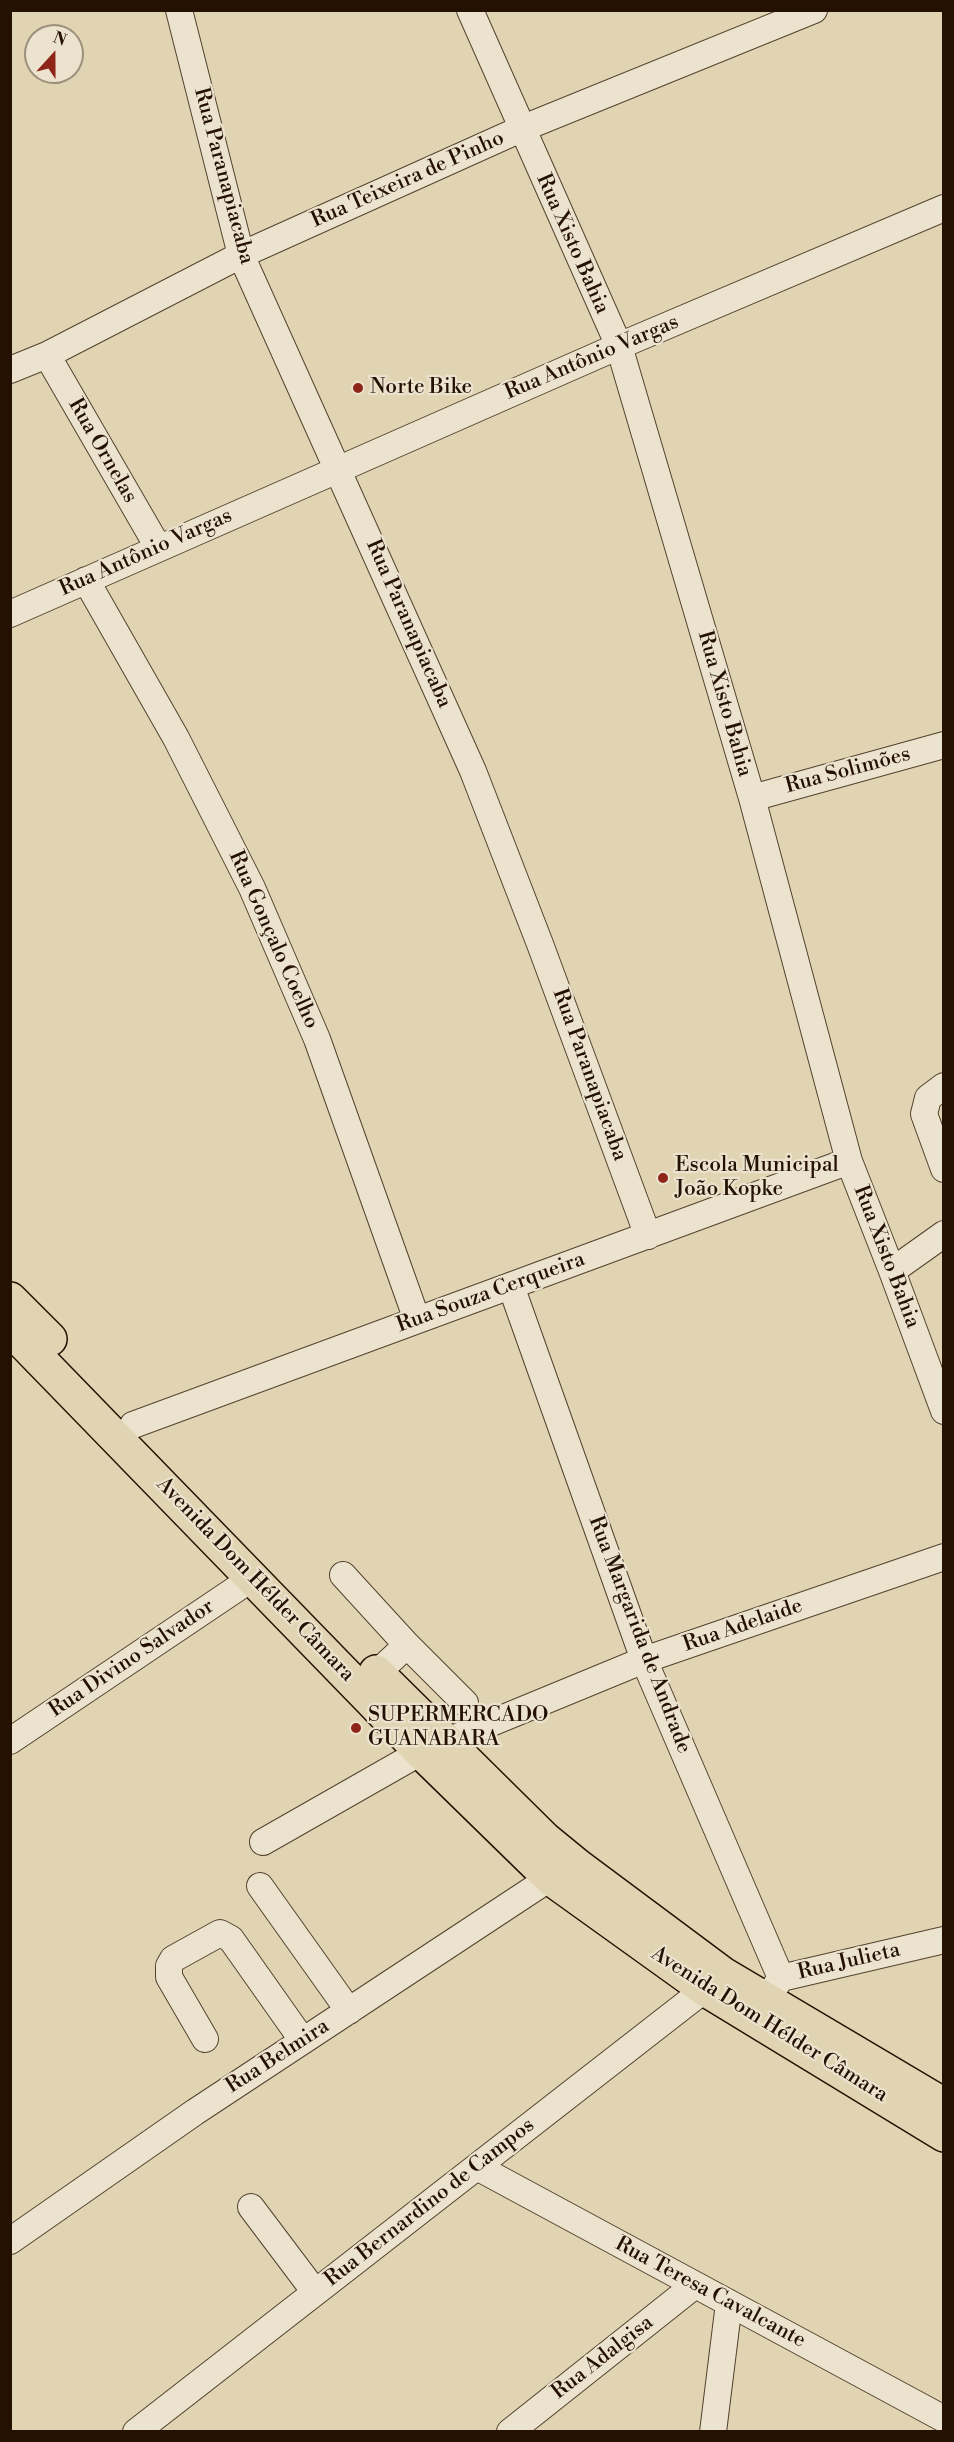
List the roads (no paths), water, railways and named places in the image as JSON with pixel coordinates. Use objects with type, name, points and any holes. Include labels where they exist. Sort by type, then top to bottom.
[{"type":"main road","name":"Avenida Dom Hélder Câmara","points":[[10,1299],[377,1673],[433,1747],[550,1878],[714,1982],[944,2135]]},
{"type":"main road","name":"Avenida Dom Hélder Câmara","points":[[10,1329],[254,1577],[433,1747],[714,1982],[774,1989],[944,2105]]},
{"type":"street","name":"Rua Paranapiacaba","points":[[179,10],[241,255],[473,771],[648,1236]]},
{"type":"street","name":"Rua Xisto Bahia","points":[[470,10],[619,346],[752,798],[849,1161],[944,1411]]},
{"type":"street","name":"Rua Teixeira de Pinho","points":[[10,370],[47,355],[241,255],[521,129],[814,10]]},
{"type":"street","name":"Rua Antônio Vargas","points":[[10,614],[619,346],[944,208]]},
{"type":"street","name":"Rua Ornelas","points":[[47,355],[158,548]]},
{"type":"street","name":"Rua Gonçalo Coelho","points":[[86,580],[176,738],[252,888],[316,1039],[417,1320]]},
{"type":"street","name":"Rua Solimões","points":[[752,798],[944,745]]},
{"type":"street","points":[[944,1086],[928,1098],[924,1114],[944,1169]]},
{"type":"street","name":"Rua Souza Cerqueira","points":[[133,1425],[849,1161]]},
{"type":"street","points":[[892,1270],[944,1234]]},
{"type":"street","name":"Rua Margarida de Andrade","points":[[511,1286],[644,1660],[774,1989]]},
{"type":"street","name":"Rua Adelaide","points":[[263,1842],[433,1747],[644,1660],[944,1557]]},
{"type":"street","points":[[343,1575],[407,1645],[465,1703]]},
{"type":"street","name":"Rua Divino Salvador","points":[[10,1741],[254,1577]]},
{"type":"street","points":[[377,1673],[407,1645]]},
{"type":"street","name":"Rua Belmira","points":[[10,2241],[195,2112],[550,1878]]},
{"type":"street","points":[[260,1886],[349,2011]]},
{"type":"street","points":[[205,2040],[169,1977],[169,1966],[173,1959],[220,1933],[231,1939],[303,2041]]},
{"type":"street","name":"Rua Julieta","points":[[774,1989],[944,1940]]},
{"type":"street","name":"Rua Bernardino de Campos","points":[[136,2432],[714,1982]]},
{"type":"street","name":"Rua Teresa Cavalcante","points":[[477,2167],[944,2419]]},
{"type":"street","points":[[251,2207],[315,2292]]},
{"type":"street","name":"Rua Adalgisa","points":[[510,2432],[695,2285]]},
{"type":"street","points":[[712,2432],[729,2303]]},
{"type":"place","name":"Norte Bike","points":[[358,388]]},
{"type":"place","name":"Escola Municipal João Kopke","points":[[663,1178]]},
{"type":"place","name":"SUPERMERCADO GUANABARA","points":[[356,1728]]}]
